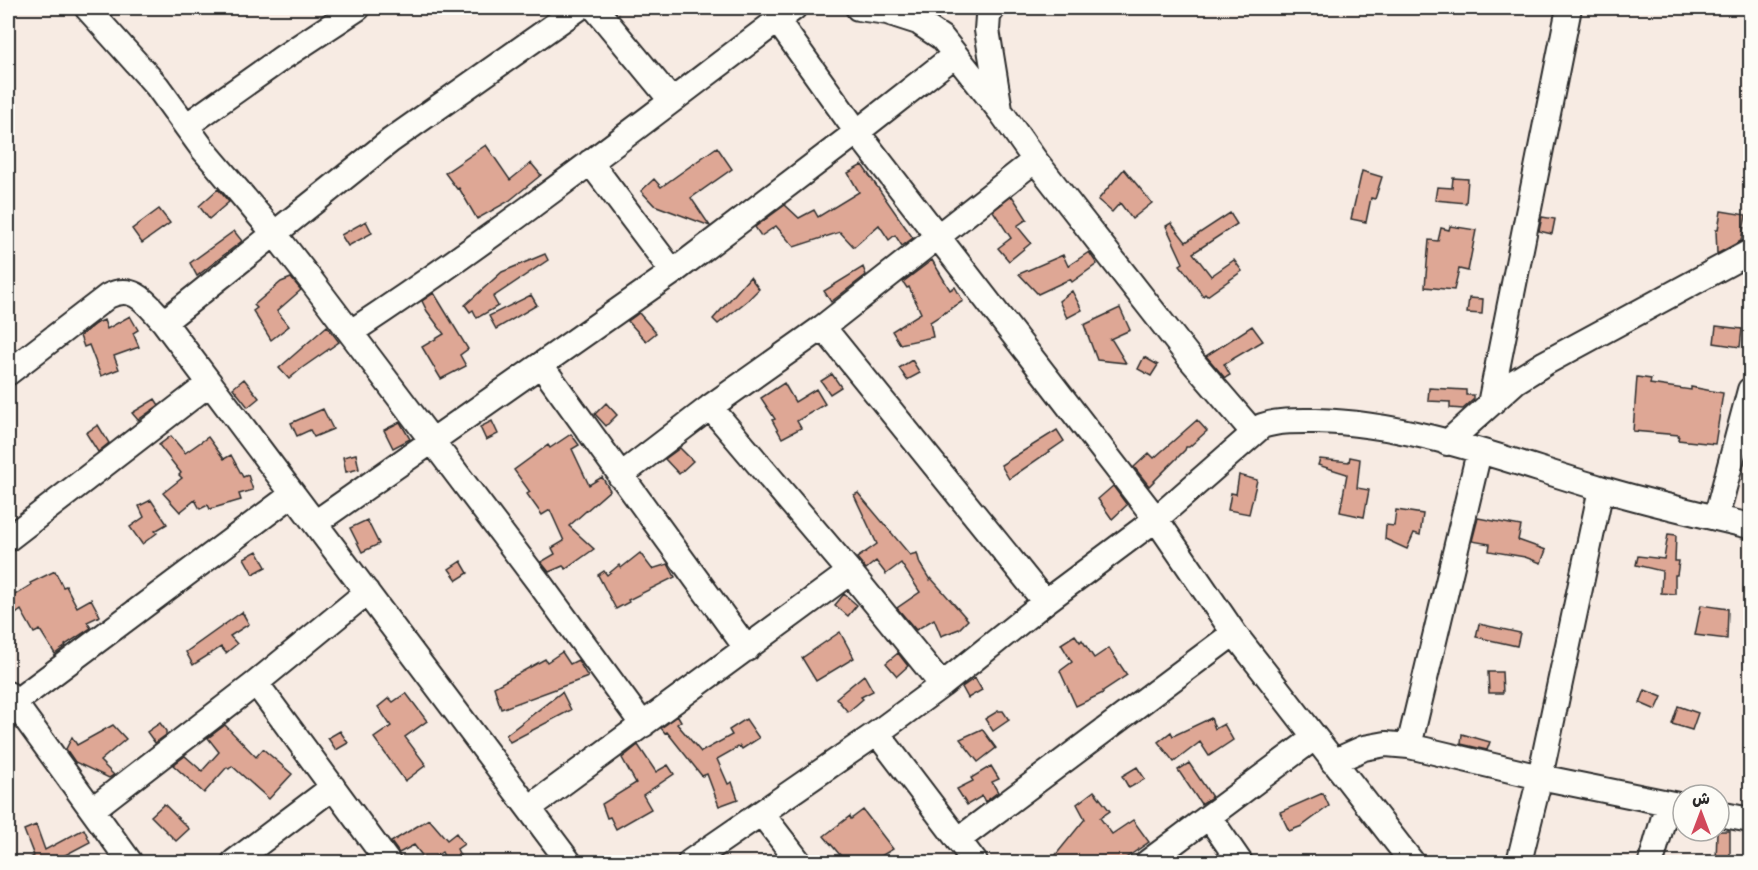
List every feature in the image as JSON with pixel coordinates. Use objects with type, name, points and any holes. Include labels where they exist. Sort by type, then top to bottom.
[{"type":"street","points":[[87,8],[157,86],[186,126],[351,332],[643,725]]},
{"type":"street","points":[[186,126],[358,8]]},
{"type":"street","points":[[164,322],[390,141],[579,8]]},
{"type":"street","points":[[595,8],[671,100]]},
{"type":"street","points":[[858,8],[887,12],[918,22],[942,38],[1192,362],[1253,432]]},
{"type":"street","points":[[993,8],[988,16],[987,30],[1001,112]]},
{"type":"street","points":[[1490,404],[1569,8]]},
{"type":"street","points":[[351,332],[537,204],[785,14],[857,132],[1156,519],[1234,633],[1412,862]]},
{"type":"street","points":[[315,523],[673,272],[955,55]]},
{"type":"street","points":[[620,476],[710,407],[823,327],[1035,160]]},
{"type":"street","points":[[590,162],[673,272]]},
{"type":"street","points":[[1447,443],[1516,381],[1750,252]]},
{"type":"street","points":[[8,373],[108,296],[118,291],[140,296],[164,322],[569,862]]},
{"type":"street","points":[[823,327],[1045,602]]},
{"type":"street","points":[[541,365],[747,649]]},
{"type":"street","points":[[11,529],[210,383]]},
{"type":"street","points":[[1716,518],[1750,390]]},
{"type":"street","points":[[710,407],[942,685]]},
{"type":"street","points":[[690,862],[762,814],[942,685],[1045,602],[1156,519],[1253,432],[1272,423],[1345,422],[1400,431],[1601,489],[1750,526]]},
{"type":"street","points":[[1409,746],[1479,452]]},
{"type":"street","points":[[1519,862],[1540,777],[1601,489]]},
{"type":"street","points":[[130,862],[11,699],[293,494]]},
{"type":"street","points":[[530,808],[850,572]]},
{"type":"street","points":[[93,809],[255,683],[367,592]]},
{"type":"street","points":[[958,840],[1234,633]]},
{"type":"street","points":[[255,683],[388,862]]},
{"type":"street","points":[[877,733],[975,862]]},
{"type":"street","points":[[1148,862],[1314,738]]},
{"type":"street","points":[[1333,762],[1364,748],[1386,744],[1409,746],[1540,777],[1671,804]]},
{"type":"street","points":[[234,862],[333,787]]},
{"type":"street","points":[[762,814],[799,862]]},
{"type":"street","points":[[1651,862],[1671,816]]},
{"type":"street","points":[[1731,816],[1750,820]]},
{"type":"street","points":[[1209,817],[1240,862]]},
{"type":"building","points":[[486,145],[510,180],[531,163],[541,175],[509,201],[477,219],[459,188],[457,189],[445,173]]},
{"type":"building","points":[[717,147],[732,169],[691,198],[710,226],[654,205],[641,191],[654,179],[661,187]]},
{"type":"building","points":[[862,165],[913,238],[902,246],[895,235],[889,240],[879,225],[854,247],[840,232],[794,247],[776,226],[761,236],[755,227],[785,205],[799,218],[814,210],[818,217],[859,192],[848,173]]},
{"type":"building","points":[[1124,169],[1152,203],[1132,219],[1120,203],[1112,212],[1098,200]]},
{"type":"building","points":[[1362,171],[1382,177],[1375,199],[1371,198],[1366,222],[1351,219]]},
{"type":"building","points":[[1453,178],[1468,179],[1466,203],[1435,200],[1437,187],[1452,188]]},
{"type":"building","points":[[218,189],[229,202],[209,219],[199,206]]},
{"type":"building","points":[[1012,196],[1027,219],[1017,226],[1031,243],[1009,261],[998,248],[1011,238],[993,211]]},
{"type":"building","points":[[159,209],[170,223],[142,243],[132,229]]},
{"type":"building","points":[[1721,211],[1746,215],[1741,241],[1717,254],[1716,230],[1718,230]]},
{"type":"building","points":[[1230,213],[1237,224],[1193,253],[1211,276],[1234,260],[1242,271],[1207,296],[1205,294],[1203,296],[1180,265],[1183,263],[1166,226],[1171,223],[1186,242]]},
{"type":"building","points":[[1542,217],[1555,219],[1552,234],[1539,231]]},
{"type":"building","points":[[366,221],[372,233],[348,246],[341,235]]},
{"type":"building","points":[[1450,226],[1476,230],[1468,271],[1459,269],[1454,290],[1425,287],[1429,240],[1438,241],[1441,228],[1449,230]]},
{"type":"building","points":[[234,231],[242,241],[197,276],[190,263]]},
{"type":"building","points":[[1089,252],[1097,264],[1072,282],[1070,279],[1038,294],[1019,274],[1063,255],[1068,266]]},
{"type":"building","points":[[545,254],[548,260],[493,297],[498,306],[477,318],[473,310],[470,312],[465,305],[502,272]]},
{"type":"building","points":[[932,260],[950,290],[955,287],[963,301],[930,322],[933,337],[900,344],[892,331],[921,313],[909,287],[907,288],[903,282]]},
{"type":"building","points":[[863,267],[866,275],[831,302],[824,291]]},
{"type":"building","points":[[750,277],[759,289],[718,324],[713,319]]},
{"type":"building","points":[[291,278],[301,290],[277,311],[289,326],[271,340],[253,311],[257,308],[254,305],[281,282]]},
{"type":"building","points":[[1072,291],[1082,310],[1067,318],[1059,301]]},
{"type":"building","points":[[434,293],[468,349],[460,355],[466,366],[441,379],[422,347],[444,334],[422,301]]},
{"type":"building","points":[[531,295],[537,305],[496,329],[489,316]]},
{"type":"building","points":[[1469,298],[1483,299],[1482,314],[1467,313]]},
{"type":"building","points":[[1120,308],[1130,330],[1110,339],[1126,363],[1097,360],[1084,325]]},
{"type":"building","points":[[639,313],[656,333],[646,341],[628,321]]},
{"type":"building","points":[[130,316],[138,330],[133,333],[139,347],[114,356],[119,369],[101,376],[89,345],[84,347],[80,336],[104,320],[107,329]]},
{"type":"building","points":[[327,326],[339,342],[289,379],[279,368]]},
{"type":"building","points":[[1252,326],[1263,341],[1224,364],[1230,375],[1225,378],[1206,356]]},
{"type":"building","points":[[1716,326],[1742,329],[1740,347],[1714,343]]},
{"type":"building","points":[[1144,357],[1158,365],[1151,376],[1138,369]]},
{"type":"building","points":[[912,360],[920,373],[907,380],[899,368]]},
{"type":"building","points":[[832,374],[841,387],[830,394],[821,381]]},
{"type":"building","points":[[1637,377],[1651,379],[1650,384],[1691,390],[1691,387],[1723,393],[1715,444],[1678,440],[1679,435],[1633,431]]},
{"type":"building","points":[[244,379],[259,398],[248,407],[233,388]]},
{"type":"building","points":[[784,383],[795,402],[816,389],[825,404],[797,421],[801,428],[782,438],[772,420],[775,419],[761,398]]},
{"type":"building","points":[[1429,388],[1466,390],[1466,395],[1474,395],[1474,399],[1463,409],[1450,408],[1450,402],[1428,401]]},
{"type":"building","points":[[155,399],[159,405],[138,420],[132,413]]},
{"type":"building","points":[[606,403],[617,415],[606,426],[595,414]]},
{"type":"building","points":[[323,409],[333,429],[314,437],[310,430],[297,436],[291,423]]},
{"type":"building","points":[[1197,420],[1207,431],[1189,447],[1186,447],[1149,486],[1134,467],[1149,453],[1154,458]]},
{"type":"building","points":[[492,421],[498,434],[486,440],[480,427]]},
{"type":"building","points":[[400,422],[410,439],[393,448],[384,430]]},
{"type":"building","points":[[98,425],[109,443],[98,452],[86,433]]},
{"type":"building","points":[[1057,430],[1064,441],[1009,479],[1001,465]]},
{"type":"building","points":[[571,434],[579,445],[572,449],[589,485],[602,477],[610,490],[569,526],[594,549],[566,569],[563,566],[549,572],[541,562],[555,554],[552,548],[564,541],[550,510],[542,515],[527,494],[530,492],[514,470],[548,445],[550,448]]},
{"type":"building","points":[[171,436],[185,453],[208,437],[224,459],[231,455],[243,477],[248,475],[253,490],[239,494],[241,500],[210,509],[208,505],[200,509],[195,500],[180,512],[163,493],[182,478],[179,475],[181,473],[159,445]]},
{"type":"building","points":[[680,448],[693,461],[679,474],[665,459]]},
{"type":"building","points":[[356,454],[359,469],[346,472],[343,457]]},
{"type":"building","points":[[1350,457],[1360,459],[1357,488],[1369,490],[1364,517],[1340,512],[1347,474],[1318,465],[1320,459],[1349,462]]},
{"type":"building","points":[[1239,475],[1257,480],[1249,514],[1228,510],[1231,493],[1236,494]]},
{"type":"building","points":[[1113,486],[1127,505],[1112,519],[1098,499]]},
{"type":"building","points":[[858,493],[910,555],[917,553],[920,564],[930,580],[931,578],[968,620],[959,629],[941,636],[934,619],[916,630],[897,608],[920,592],[901,563],[886,574],[876,561],[866,569],[857,558],[877,544],[854,495]]},
{"type":"building","points":[[151,500],[167,524],[155,531],[157,533],[142,544],[130,527],[144,517],[139,506]]},
{"type":"building","points":[[1396,510],[1423,514],[1420,535],[1414,533],[1407,549],[1385,539],[1386,525],[1394,526]]},
{"type":"building","points":[[1478,518],[1521,526],[1518,540],[1546,550],[1541,563],[1525,557],[1489,551],[1490,544],[1472,541]]},
{"type":"building","points":[[367,520],[379,544],[362,552],[350,528]]},
{"type":"building","points":[[1668,534],[1676,535],[1675,561],[1679,561],[1677,575],[1675,575],[1675,594],[1661,593],[1662,571],[1636,565],[1638,556],[1664,559]]},
{"type":"building","points":[[257,551],[266,567],[253,574],[244,558]]},
{"type":"building","points":[[640,553],[652,569],[668,564],[675,577],[628,600],[629,602],[616,609],[598,575],[604,571],[607,575],[619,565],[621,568]]},
{"type":"building","points":[[461,561],[468,573],[457,580],[449,569]]},
{"type":"building","points":[[55,571],[77,607],[91,599],[100,616],[87,622],[91,628],[55,654],[40,630],[34,633],[21,610],[8,620],[8,599],[31,585],[30,583]]},
{"type":"building","points":[[844,594],[857,605],[848,616],[835,605]]},
{"type":"building","points":[[1701,605],[1728,609],[1727,639],[1695,635]]},
{"type":"building","points":[[242,612],[249,624],[230,636],[237,644],[226,653],[221,647],[193,665],[186,652]]},
{"type":"building","points":[[1479,624],[1520,633],[1517,646],[1476,637]]},
{"type":"building","points":[[840,632],[854,658],[816,681],[802,658]]},
{"type":"building","points":[[1075,635],[1080,642],[1082,640],[1094,658],[1109,648],[1127,675],[1103,693],[1076,706],[1060,671],[1072,662],[1061,644]]},
{"type":"building","points":[[562,652],[570,664],[578,660],[588,677],[501,709],[494,687],[545,659],[547,662]]},
{"type":"building","points":[[898,653],[908,666],[897,676],[886,663]]},
{"type":"building","points":[[1488,672],[1502,672],[1503,693],[1489,693]]},
{"type":"building","points":[[864,675],[873,691],[861,697],[863,699],[848,712],[836,698]]},
{"type":"building","points":[[975,678],[982,690],[968,698],[962,687]]},
{"type":"building","points":[[1645,690],[1662,697],[1656,710],[1640,703]]},
{"type":"building","points":[[562,692],[571,710],[510,742],[506,735]]},
{"type":"building","points":[[406,693],[427,721],[405,737],[426,765],[405,781],[374,738],[391,726],[378,707],[389,698],[393,702]]},
{"type":"building","points":[[1678,706],[1698,713],[1692,730],[1672,724]]},
{"type":"building","points":[[998,711],[1003,711],[1009,720],[993,731],[985,719]]},
{"type":"building","points":[[678,716],[681,721],[677,724],[701,752],[732,735],[729,730],[746,719],[759,738],[742,749],[740,746],[717,759],[728,784],[732,782],[738,799],[719,806],[707,774],[702,776],[667,732],[665,733],[661,728]]},
{"type":"building","points":[[1211,718],[1215,729],[1224,724],[1233,740],[1209,756],[1200,742],[1174,762],[1158,742],[1171,732],[1173,736]]},
{"type":"building","points":[[160,723],[166,735],[155,743],[147,732]]},
{"type":"building","points":[[113,725],[126,739],[100,761],[114,775],[109,778],[75,762],[66,749],[72,737],[77,745]]},
{"type":"building","points":[[225,725],[256,757],[263,749],[292,774],[269,799],[232,766],[229,769],[227,767],[204,793],[173,765],[185,756],[202,771],[219,752],[208,738]]},
{"type":"building","points":[[982,729],[996,748],[978,762],[960,739]]},
{"type":"building","points":[[340,731],[348,743],[336,750],[328,738]]},
{"type":"building","points":[[1462,734],[1490,742],[1487,750],[1461,744]]},
{"type":"building","points":[[638,745],[656,772],[668,765],[674,774],[643,795],[651,809],[616,829],[610,817],[607,818],[602,804],[636,783],[622,758]]},
{"type":"building","points":[[1189,763],[1212,797],[1201,804],[1178,770]]},
{"type":"building","points":[[991,766],[999,779],[992,782],[998,792],[985,802],[982,796],[967,805],[957,789],[973,781],[971,778]]},
{"type":"building","points":[[1137,767],[1145,779],[1129,788],[1122,776]]},
{"type":"building","points":[[1094,791],[1110,811],[1100,818],[1112,834],[1133,820],[1149,842],[1120,862],[1050,862],[1085,819],[1077,804]]},
{"type":"building","points":[[1323,793],[1329,806],[1302,826],[1289,831],[1280,812]]},
{"type":"building","points":[[164,804],[189,829],[176,841],[151,816]]},
{"type":"building","points":[[863,810],[893,849],[871,862],[846,862],[824,836],[850,816],[851,819]]},
{"type":"building","points":[[429,819],[447,840],[456,833],[464,844],[457,849],[463,862],[447,862],[442,852],[427,862],[414,845],[399,853],[391,842]]},
{"type":"building","points":[[36,825],[45,850],[84,829],[90,842],[52,862],[23,862],[34,856],[24,830]]},
{"type":"building","points":[[1717,843],[1730,843],[1730,862],[1716,862]]}]
